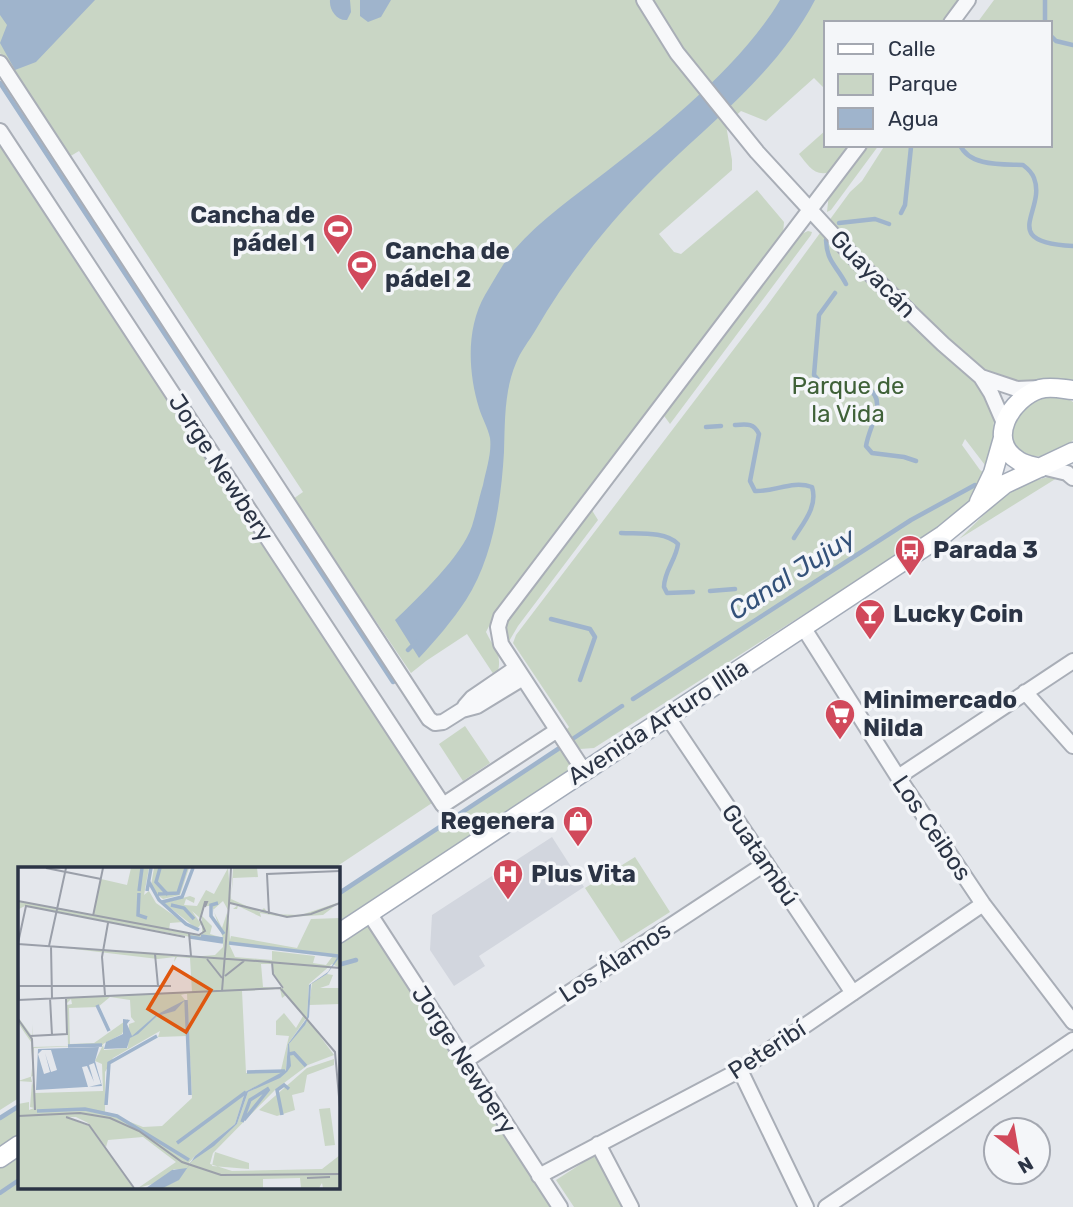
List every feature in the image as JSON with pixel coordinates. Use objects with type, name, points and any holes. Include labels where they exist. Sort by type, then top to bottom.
[{"type":"main road","points":[[1041,467],[1019,461],[1012,455],[1004,430],[1015,405],[1023,398],[1044,388],[1071,391]]},
{"type":"main road","name":"Avenida Arturo Illia","points":[[976,508],[993,473],[1004,430]]},
{"type":"main road","name":"Avenida Arturo Illia","points":[[340,933],[943,535],[1014,479],[1073,452]]},
{"type":"main road","points":[[0,1158],[18,1146]]},
{"type":"street","name":"Guayacán","points":[[644,0],[702,85],[770,166],[860,264],[981,377],[991,393],[1004,430]]},
{"type":"street","points":[[952,21],[968,0]]},
{"type":"street","points":[[0,63],[429,719],[435,723],[443,722],[462,710],[477,706],[519,673]]},
{"type":"street","name":"Jorge Newbery","points":[[0,131],[443,805],[556,731]]},
{"type":"street","points":[[584,771],[501,644],[498,627],[501,617],[858,147]]},
{"type":"street","name":"Guayacán","points":[[981,377],[1017,389],[1044,388]]},
{"type":"street","points":[[1041,467],[1073,478]]},
{"type":"street","name":"Los Ceibos","points":[[803,627],[983,904],[1073,1022]]},
{"type":"street","points":[[898,777],[1073,661]]},
{"type":"street","points":[[1025,692],[1073,746]]},
{"type":"street","name":"Guatambú","points":[[667,716],[853,993]]},
{"type":"street","name":"Los Álamos","points":[[465,1061],[766,863]]},
{"type":"street","name":"Peteribí","points":[[539,1176],[740,1070],[983,904]]},
{"type":"street","name":"Jorge Newbery","points":[[369,913],[559,1207]]},
{"type":"street","points":[[826,1207],[1073,1040]]},
{"type":"street","points":[[740,1070],[806,1207]]},
{"type":"street","points":[[598,1144],[631,1207]]},
{"type":"shaded area","name":"Plus Vita","points":[[552,837],[584,887],[479,956],[485,966],[454,986],[430,950],[432,915]]},
{"type":"green space","points":[[0,0],[961,0],[945,21],[824,21],[824,88],[814,78],[766,121],[741,111],[726,125],[732,170],[659,234],[674,252],[681,254],[757,190],[784,222],[783,235],[492,620],[486,632],[498,655],[498,672],[494,675],[467,634],[411,673],[293,499],[303,492],[79,151],[69,157],[0,53]]},
{"type":"green space","name":"Parque de la Vida","points":[[994,0],[1073,0],[1073,383],[1023,384],[996,377],[991,407],[994,418],[993,447],[988,469],[965,439],[962,445],[986,474],[971,500],[956,516],[594,748],[580,749],[565,731],[569,727],[513,643],[516,635],[766,307],[850,192],[862,181],[884,147],[1052,147],[1052,21],[978,21]]},
{"type":"green space","points":[[824,132],[824,147],[849,147],[830,172],[824,173],[812,169],[799,154]]},
{"type":"green space","points":[[0,146],[432,803],[336,867],[18,867],[18,1099],[0,1110]]},
{"type":"green space","points":[[863,147],[878,147],[827,212],[829,193]]},
{"type":"green space","points":[[812,232],[811,235],[670,424],[662,413],[797,236]]},
{"type":"green space","points":[[1044,396],[1064,396],[1073,402],[1073,440],[1061,450],[1047,456],[1032,456],[1018,450],[1014,441],[1014,425],[1022,411]]},
{"type":"green space","points":[[1049,477],[1057,478],[959,539],[1010,493]]},
{"type":"green space","points":[[590,507],[598,520],[508,643],[508,617]]},
{"type":"green space","points":[[465,726],[490,763],[463,781],[439,744]]},
{"type":"green space","points":[[558,749],[584,771],[369,913],[560,1207],[0,1207],[0,1118],[18,1107],[18,1190],[340,1190],[340,893]]},
{"type":"green space","points":[[635,857],[670,912],[621,943],[585,888]]},
{"type":"green space","points":[[598,1153],[626,1207],[574,1207],[556,1180]]},
{"type":"water","points":[[0,0],[95,0],[36,62],[15,70],[0,43],[7,25],[0,15]]},
{"type":"water","points":[[330,0],[350,0],[351,12],[347,20],[334,14]]},
{"type":"water","points":[[360,0],[391,0],[381,17],[368,22],[360,16]]},
{"type":"water","points":[[780,0],[815,0],[784,48],[766,70],[663,169],[609,226],[577,266],[520,355],[507,396],[501,490],[494,529],[483,566],[466,600],[419,658],[395,620],[438,576],[467,538],[488,462],[490,438],[475,394],[471,365],[474,322],[485,295],[506,260],[535,228],[653,135],[701,93],[746,47]]},
{"type":"waterway","points":[[1045,0],[1045,21]]},
{"type":"waterway","points":[[1052,37],[1056,41],[1073,45]]},
{"type":"waterway","points":[[0,83],[393,682]]},
{"type":"waterway","points":[[901,213],[905,205],[911,147]]},
{"type":"waterway","points":[[961,147],[979,161],[1023,165],[1031,172],[1036,190],[1030,231],[1036,238],[1050,243],[1073,246]]},
{"type":"waterway","points":[[839,223],[875,219],[889,224]]},
{"type":"waterway","points":[[826,240],[830,259],[846,284]]},
{"type":"waterway","points":[[835,293],[819,315],[814,375],[820,382],[860,386],[874,394],[877,402],[876,414],[866,446],[872,453],[916,461]]},
{"type":"waterway","points":[[735,425],[750,425],[759,434],[750,481],[755,491],[790,485],[812,487],[812,507],[794,538]]},
{"type":"waterway","points":[[706,427],[721,426]]},
{"type":"waterway","name":"Canal Jujuy","points":[[633,699],[911,520],[975,485]]},
{"type":"waterway","points":[[621,533],[659,535],[678,544],[664,587],[667,593],[693,592]]},
{"type":"waterway","points":[[710,591],[735,589]]},
{"type":"waterway","points":[[551,619],[590,629],[595,637],[580,680]]},
{"type":"waterway","points":[[408,650],[416,642]]},
{"type":"waterway","name":"Canal Jujuy","points":[[574,738],[622,706]]},
{"type":"waterway","name":"Canal Jujuy","points":[[340,893],[558,749]]},
{"type":"waterway","points":[[340,964],[356,960]]},
{"type":"waterway","name":"Canal Jujuy","points":[[0,1118],[18,1107]]},
{"type":"waterway","points":[[0,1193],[18,1181]]},
{"type":"place","name":"Cancha de pádel 1","points":[[338,256]]},
{"type":"place","name":"Cancha de pádel 2","points":[[362,292]]},
{"type":"place","name":"Parada 3","points":[[910,577]]},
{"type":"place","name":"Lucky Coin","points":[[870,641]]},
{"type":"place","name":"Minimercado Nilda","points":[[840,741]]},
{"type":"place","name":"Regenera","points":[[578,848]]},
{"type":"place","name":"Plus Vita","points":[[508,901]]}]
